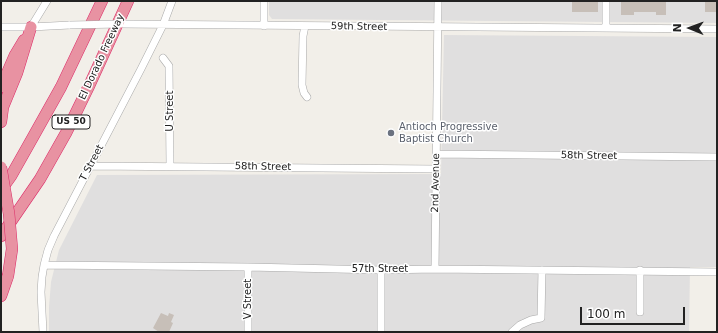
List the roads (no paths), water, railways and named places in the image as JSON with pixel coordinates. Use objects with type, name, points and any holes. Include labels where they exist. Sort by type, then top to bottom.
[{"type":"highway","name":"US 50","points":[[1,190],[61,87],[102,1]]},
{"type":"highway","name":"El Dorado Freeway","points":[[1,236],[40,179],[66,133],[128,1]]},
{"type":"highway","points":[[1,87],[15,55],[31,27]]},
{"type":"highway","points":[[1,122],[3,108],[18,73],[31,27]]},
{"type":"highway","points":[[1,167],[9,214],[12,249],[8,276],[1,296]]},
{"type":"street","points":[[31,27],[47,1]]},
{"type":"street","name":"T Street","points":[[43,332],[41,292],[44,265],[48,250],[142,69],[163,25],[172,1]]},
{"type":"street","points":[[264,1],[264,26]]},
{"type":"street","name":"2nd Avenue","points":[[435,269],[438,1]]},
{"type":"street","points":[[606,1],[606,28]]},
{"type":"street","name":"59th Street","points":[[1,26],[31,27],[141,24],[717,29]]},
{"type":"street","points":[[304,26],[302,85],[304,93],[307,97]]},
{"type":"street","name":"U Street","points":[[163,58],[169,66],[170,166]]},
{"type":"street","name":"58th Street","points":[[436,154],[717,157]]},
{"type":"street","name":"58th Street","points":[[91,166],[436,169]]},
{"type":"street","name":"57th Street","points":[[44,265],[381,270],[640,270],[717,272]]},
{"type":"street","name":"V Street","points":[[248,267],[248,332]]},
{"type":"street","points":[[381,270],[381,332]]},
{"type":"street","points":[[512,332],[520,325],[531,320],[541,318],[542,270]]},
{"type":"street","points":[[640,270],[640,312]]},
{"type":"place","name":"Antioch Progressive Baptist Church","points":[[391,133]]}]
